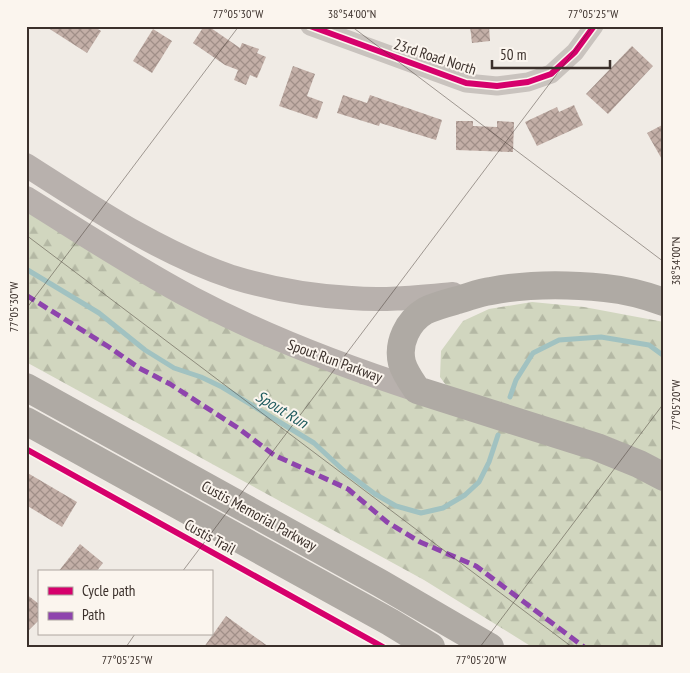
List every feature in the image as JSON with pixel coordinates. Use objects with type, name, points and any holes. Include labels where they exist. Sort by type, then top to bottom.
[{"type":"highway","points":[[417,390],[402,362],[402,341],[408,327],[419,316],[433,307],[490,291],[542,286],[583,286],[630,292],[664,302]]},
{"type":"highway","name":"Custis Memorial Parkway","points":[[26,387],[372,578],[490,647]]},
{"type":"highway","name":"Spout Run Parkway","points":[[417,390],[596,447],[639,464],[664,477]]},
{"type":"highway","name":"Custis Memorial Parkway","points":[[26,421],[390,622],[431,647]]},
{"type":"main road","points":[[26,165],[107,216],[160,246],[213,270],[252,282],[291,291],[353,299],[421,297],[490,291]]},
{"type":"main road","name":"Spout Run Parkway","points":[[26,198],[166,284],[226,315],[298,348],[417,390]]},
{"type":"street","name":"23rd Road North","points":[[310,26],[466,83],[497,86],[528,82],[551,74],[575,52],[594,26]]},
{"type":"green space","points":[[26,208],[211,320],[620,466],[664,489],[664,647],[532,647],[424,580],[26,362]]},
{"type":"green space","points":[[532,302],[584,307],[664,322],[664,461],[611,438],[448,388],[440,377],[441,351],[463,321],[489,309]]},
{"type":"building","points":[[45,26],[93,26],[101,31],[87,53]]},
{"type":"building","points":[[204,26],[208,26],[240,48],[242,43],[259,49],[257,53],[266,57],[257,78],[250,75],[246,85],[234,80],[238,70],[225,65],[193,43]]},
{"type":"building","points":[[470,26],[489,26],[490,41],[472,43]]},
{"type":"building","points":[[153,29],[172,41],[152,73],[133,61]]},
{"type":"building","points":[[632,46],[653,66],[608,114],[586,94]]},
{"type":"building","points":[[293,66],[315,74],[307,96],[323,102],[317,119],[279,106]]},
{"type":"building","points":[[343,95],[367,103],[370,95],[442,120],[436,140],[380,123],[379,126],[337,113]]},
{"type":"building","points":[[574,105],[583,125],[537,146],[525,122],[557,107],[559,112]]},
{"type":"building","points":[[456,121],[473,121],[473,126],[497,127],[497,121],[514,122],[513,152],[456,150]]},
{"type":"building","points":[[664,124],[664,163],[647,133]]},
{"type":"building","points":[[26,472],[77,502],[62,527],[26,505]]},
{"type":"building","points":[[80,544],[103,563],[98,570],[60,570]]},
{"type":"building","points":[[26,594],[38,603],[38,621],[26,633]]},
{"type":"building","points":[[226,616],[269,647],[204,647]]},
{"type":"waterway","name":"Spout Run","points":[[26,269],[99,313],[145,350],[174,368],[201,377],[222,387],[314,443],[343,470],[375,494],[396,506],[421,513],[443,508],[465,495],[479,482],[489,462],[498,435]]},
{"type":"waterway","name":"Spout Run","points":[[510,397],[516,380],[533,353],[559,340],[601,337],[649,345],[664,356]]},
{"type":"marked path","points":[[26,295],[139,368],[170,384],[238,428],[274,455],[348,489],[387,522],[420,542],[476,566],[584,647]]},
{"type":"cycle path","points":[[310,26],[466,83],[497,86],[528,82],[551,74],[575,52],[594,26]]},
{"type":"cycle path","name":"Custis Trail","points":[[26,449],[383,647]]}]
